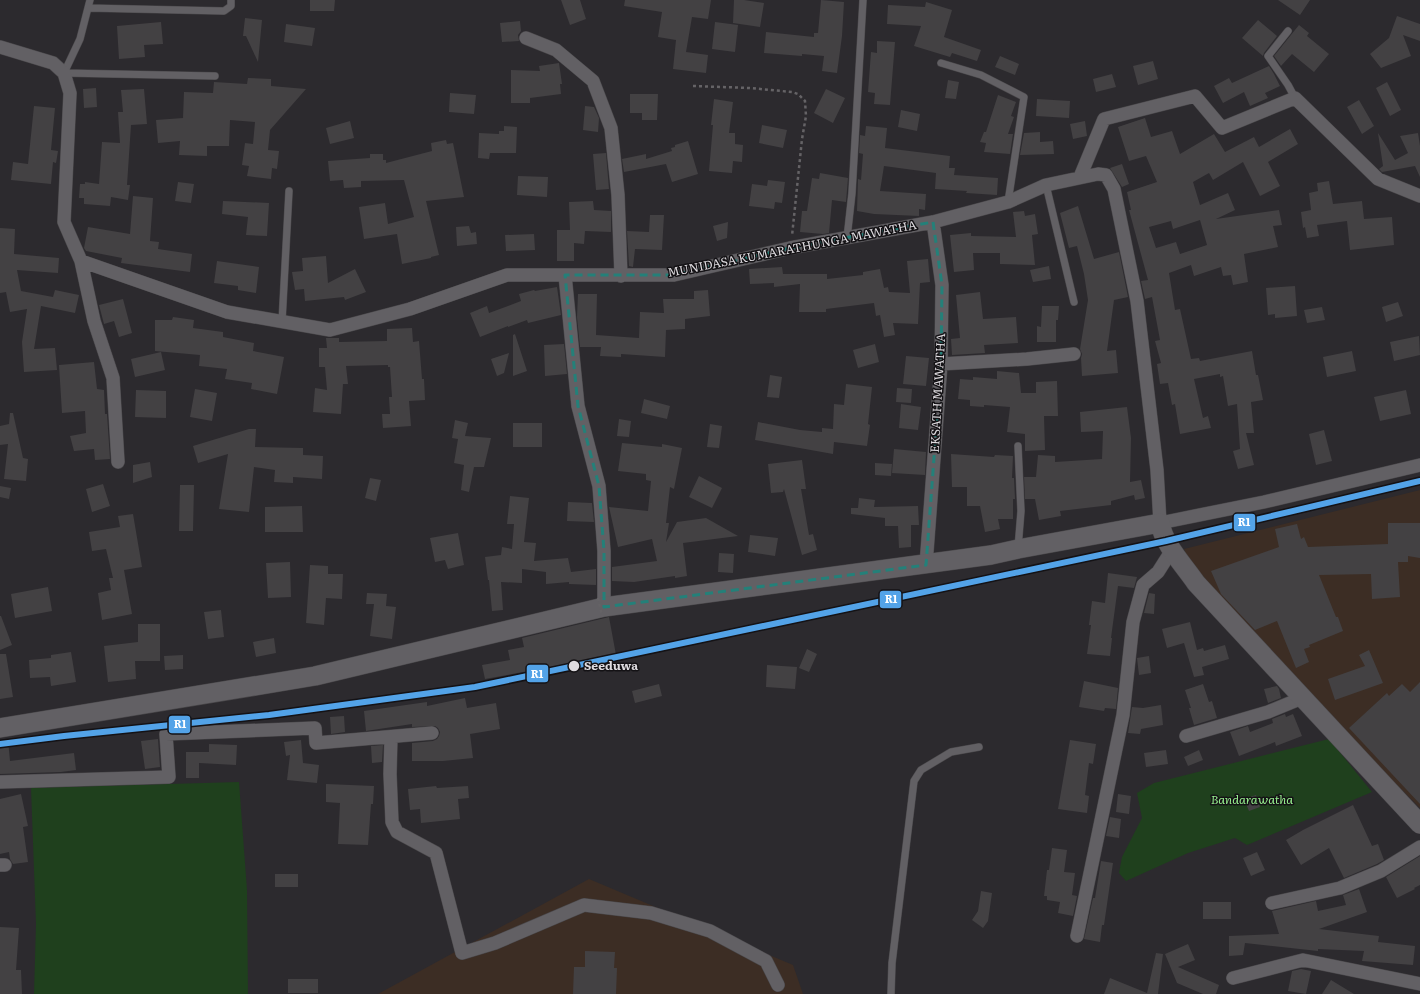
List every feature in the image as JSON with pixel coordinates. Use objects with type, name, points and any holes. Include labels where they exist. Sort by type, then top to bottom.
[{"type":"street","points":[[526,38],[556,50],[593,81],[611,128],[618,195],[621,276]]},
{"type":"street","points":[[0,47],[53,63],[64,73],[70,93],[64,222],[81,260],[94,321],[113,378],[118,462]]},
{"type":"street","points":[[1080,177],[1104,119],[1195,96],[1222,128],[1295,98],[1378,179],[1420,196]]},
{"type":"street","name":"MUNIDASA KUMARATHUNGA MAWATHA","points":[[81,260],[227,312],[330,330],[410,309],[507,275],[674,275],[790,248],[933,222],[1008,202],[1046,185],[1080,177],[1106,174],[1114,189],[1137,301],[1156,470],[1160,523]]},
{"type":"street","name":"EKSATH MAWATHA","points":[[926,565],[941,364],[942,285],[933,222]]},
{"type":"street","points":[[565,275],[578,406],[599,486],[604,551],[601,607]]},
{"type":"street","points":[[941,364],[1027,359],[1074,354]]},
{"type":"street","points":[[0,728],[314,676],[601,607],[926,565],[992,555],[1264,502],[1420,465]]},
{"type":"street","points":[[1160,523],[1162,533],[1172,550],[1196,583],[1420,824]]},
{"type":"street","points":[[1077,936],[1123,715],[1133,622],[1143,585],[1158,572],[1172,550]]},
{"type":"street","points":[[1186,736],[1268,712],[1302,698]]},
{"type":"street","points":[[0,782],[169,777],[166,734],[314,728],[316,743],[432,733]]},
{"type":"street","points":[[391,737],[390,774],[392,822],[398,832],[436,854],[462,952],[495,943],[584,905],[651,913],[710,931],[766,961],[778,985]]},
{"type":"street","points":[[1272,903],[1340,888],[1381,871],[1420,847]]},
{"type":"street","points":[[1233,978],[1303,960],[1420,984]]},
{"type":"lane","points":[[90,0],[80,39],[64,73],[215,76]]},
{"type":"lane","points":[[88,8],[224,11],[231,6],[231,0]]},
{"type":"lane","points":[[847,238],[852,193],[864,0]]},
{"type":"lane","points":[[1288,32],[1268,56],[1295,98]]},
{"type":"lane","points":[[941,63],[981,75],[1024,97],[1008,202]]},
{"type":"lane","points":[[1046,185],[1074,302]]},
{"type":"lane","points":[[282,322],[289,191]]},
{"type":"lane","points":[[1018,446],[1021,511],[1018,549]]},
{"type":"lane","points":[[892,994],[892,963],[914,781],[921,770],[951,752],[979,747]]},
{"type":"path","points":[[693,86],[792,92],[798,94],[805,101],[806,116],[802,139],[790,248]]},
{"type":"highlighted area","points":[[933,222],[942,285],[941,364],[926,565],[604,607],[604,551],[599,486],[578,406],[565,275],[674,275],[790,248]]},
{"type":"shaded area","points":[[1420,490],[1420,808],[1230,618],[1192,570],[1184,549]]},
{"type":"shaded area","points":[[589,879],[793,965],[803,994],[378,994]]},
{"type":"green space","name":"Bandarawatha","points":[[1329,739],[1372,792],[1247,845],[1235,838],[1188,853],[1126,881],[1119,873],[1122,857],[1142,818],[1137,793],[1154,783]]},
{"type":"green space","points":[[239,782],[247,890],[248,994],[34,994],[36,924],[31,788]]},
{"type":"building","points":[[310,0],[335,0],[334,11],[310,11]]},
{"type":"building","points":[[561,0],[580,0],[586,19],[570,25]]},
{"type":"building","points":[[625,0],[711,0],[708,19],[692,17],[686,52],[708,55],[706,73],[673,69],[676,40],[658,37],[662,12],[624,6]]},
{"type":"building","points":[[734,0],[764,3],[760,27],[733,23]]},
{"type":"building","points":[[821,0],[844,2],[842,36],[837,73],[822,71],[824,56],[764,53],[766,32],[814,37],[814,33],[818,33]]},
{"type":"building","points":[[1278,0],[1310,0],[1300,15]]},
{"type":"building","points":[[926,2],[952,10],[944,37],[981,50],[977,61],[952,53],[950,57],[914,46],[921,26],[887,24],[888,5],[925,7]]},
{"type":"building","points":[[1397,16],[1420,24],[1420,41],[1403,35],[1411,56],[1381,68],[1370,54],[1389,38]]},
{"type":"building","points":[[245,18],[262,20],[258,62],[246,36],[243,36]]},
{"type":"building","points":[[1258,20],[1277,36],[1263,56],[1242,38]]},
{"type":"building","points":[[520,21],[521,31],[518,35],[519,41],[502,42],[500,23]]},
{"type":"building","points":[[161,22],[163,44],[144,45],[145,57],[119,59],[117,26]]},
{"type":"building","points":[[715,22],[738,25],[735,52],[712,49]]},
{"type":"building","points":[[286,24],[315,28],[312,46],[284,42]]},
{"type":"building","points":[[1299,25],[1309,33],[1307,36],[1329,54],[1314,72],[1292,54],[1281,66],[1274,56]]},
{"type":"building","points":[[877,41],[895,42],[890,105],[874,104],[875,93],[868,92],[871,52],[877,53]]},
{"type":"building","points":[[1000,56],[1019,64],[1015,75],[995,67]]},
{"type":"building","points":[[1153,61],[1158,79],[1138,85],[1133,66]]},
{"type":"building","points":[[559,63],[562,84],[560,84],[561,94],[530,98],[530,103],[511,103],[511,70],[540,71],[539,66]]},
{"type":"building","points":[[1269,66],[1280,86],[1265,93],[1268,98],[1250,106],[1244,92],[1223,103],[1214,86],[1229,78],[1232,83]]},
{"type":"building","points":[[1112,74],[1116,87],[1096,92],[1093,79]]},
{"type":"building","points":[[248,78],[271,79],[271,86],[306,89],[270,130],[268,150],[279,151],[277,169],[272,168],[271,179],[247,176],[249,166],[242,165],[245,143],[253,144],[255,122],[230,120],[229,146],[207,146],[207,156],[179,155],[180,141],[158,143],[156,120],[183,118],[184,92],[213,93],[214,82],[247,84]]},
{"type":"building","points":[[948,80],[959,82],[956,99],[945,98]]},
{"type":"building","points":[[1387,82],[1401,110],[1390,116],[1376,88]]},
{"type":"building","points":[[96,88],[97,107],[84,108],[83,89]]},
{"type":"building","points":[[144,89],[147,124],[131,125],[127,185],[130,185],[128,200],[111,197],[110,206],[84,204],[84,198],[79,198],[80,184],[85,184],[85,182],[99,184],[102,142],[120,143],[118,112],[123,112],[121,90]]},
{"type":"building","points":[[826,89],[845,98],[833,123],[814,113]]},
{"type":"building","points":[[450,93],[476,95],[474,114],[449,112]]},
{"type":"building","points":[[630,94],[658,94],[657,120],[642,120],[642,113],[630,113]]},
{"type":"building","points":[[998,95],[1016,102],[1011,116],[1014,117],[1008,134],[1013,134],[1010,154],[984,152],[986,143],[980,142],[984,132],[986,132]]},
{"type":"building","points":[[714,99],[733,102],[729,133],[735,133],[735,144],[743,145],[742,162],[733,161],[732,173],[709,171]]},
{"type":"building","points":[[1037,99],[1070,101],[1069,118],[1036,116]]},
{"type":"building","points":[[1359,100],[1374,126],[1362,134],[1347,107]]},
{"type":"building","points":[[34,106],[55,108],[51,150],[58,151],[56,163],[53,162],[51,184],[11,180],[13,162],[28,164]]},
{"type":"building","points":[[585,106],[594,107],[599,118],[598,132],[583,130]]},
{"type":"building","points":[[901,110],[920,114],[917,131],[898,127]]},
{"type":"building","points":[[1145,118],[1151,137],[1172,131],[1180,154],[1214,134],[1225,152],[1254,137],[1259,147],[1290,129],[1298,144],[1268,162],[1280,186],[1260,196],[1243,162],[1213,180],[1209,173],[1193,182],[1200,205],[1228,193],[1235,210],[1216,219],[1279,210],[1282,225],[1273,226],[1278,247],[1244,254],[1248,282],[1233,285],[1231,275],[1223,276],[1221,267],[1194,276],[1191,265],[1169,273],[1175,310],[1180,309],[1191,359],[1199,358],[1200,361],[1252,351],[1256,375],[1258,375],[1263,400],[1251,402],[1254,433],[1246,433],[1254,465],[1238,469],[1233,451],[1240,449],[1237,404],[1228,406],[1223,376],[1220,377],[1220,374],[1194,379],[1203,418],[1208,416],[1211,428],[1180,434],[1175,404],[1172,405],[1168,383],[1160,384],[1157,364],[1161,363],[1155,341],[1160,340],[1152,297],[1145,299],[1141,281],[1148,280],[1129,210],[1131,210],[1127,192],[1157,182],[1146,156],[1129,161],[1118,127]],"holes":[[[1200,220],[1207,245],[1180,254],[1176,242],[1156,248],[1149,227],[1171,221],[1173,229]]]},
{"type":"building","points":[[350,121],[354,138],[330,144],[326,128]]},
{"type":"building","points":[[1085,121],[1087,136],[1073,139],[1070,124]]},
{"type":"building","points":[[762,125],[787,130],[783,148],[759,143]]},
{"type":"building","points":[[504,126],[517,127],[516,153],[490,153],[489,159],[478,158],[479,133],[499,134],[499,131],[504,131]]},
{"type":"building","points":[[866,126],[887,128],[885,148],[950,156],[949,168],[955,168],[954,175],[998,178],[997,195],[935,189],[936,173],[884,166],[880,191],[926,194],[925,210],[919,209],[919,216],[874,214],[857,211],[858,179],[861,180],[863,154],[859,153],[860,135],[865,136]]},
{"type":"building","points":[[1040,132],[1040,142],[1053,141],[1054,154],[1020,155],[1024,133]]},
{"type":"building","points":[[1378,133],[1395,160],[1408,153],[1400,136],[1418,133],[1420,146],[1420,177],[1415,166],[1382,172],[1379,169],[1383,166]]},
{"type":"building","points":[[446,140],[447,144],[453,143],[464,197],[426,201],[439,255],[402,264],[397,234],[364,239],[359,207],[385,203],[388,224],[414,217],[404,180],[361,181],[361,187],[344,188],[343,180],[330,181],[328,161],[370,158],[370,154],[383,154],[383,160],[386,160],[386,163],[432,151],[431,143]]},
{"type":"building","points":[[688,141],[698,174],[672,182],[666,164],[624,172],[622,159],[646,154],[646,159],[672,151],[671,148],[675,147],[675,145]]},
{"type":"building","points":[[606,153],[609,189],[596,190],[593,154]]},
{"type":"building","points":[[1122,164],[1129,184],[1122,187],[1110,168]]},
{"type":"building","points":[[820,173],[848,178],[846,202],[832,200],[829,233],[823,234],[800,232],[802,211],[807,211],[812,178],[819,179]]},
{"type":"building","points":[[518,176],[548,177],[547,197],[517,195]]},
{"type":"building","points":[[768,180],[785,182],[782,203],[775,202],[774,209],[749,206],[752,184],[767,186]]},
{"type":"building","points":[[1329,181],[1333,204],[1362,201],[1364,219],[1392,217],[1394,245],[1350,250],[1347,221],[1317,225],[1319,236],[1307,238],[1305,227],[1303,228],[1301,212],[1311,210],[1309,193],[1318,191],[1317,183]]},
{"type":"building","points":[[178,182],[194,184],[191,203],[175,201]]},
{"type":"building","points":[[133,196],[153,198],[150,241],[159,242],[158,249],[192,254],[190,272],[121,263],[122,258],[86,251],[84,248],[88,227],[130,234]]},
{"type":"building","points":[[223,201],[269,203],[267,236],[246,235],[248,217],[222,214]]},
{"type":"building","points":[[593,201],[594,210],[611,211],[611,232],[585,231],[584,244],[574,243],[574,261],[557,261],[557,230],[570,230],[569,202]]},
{"type":"building","points":[[1078,206],[1094,259],[1119,252],[1128,297],[1114,300],[1107,351],[1116,350],[1118,373],[1082,376],[1082,354],[1080,349],[1088,300],[1084,274],[1077,246],[1069,248],[1060,213]]},
{"type":"building","points":[[1024,211],[1025,216],[1035,214],[1038,234],[1032,235],[1035,265],[1000,264],[1000,253],[973,253],[974,270],[954,272],[950,235],[971,233],[971,236],[1016,237],[1013,212]]},
{"type":"building","points":[[650,215],[664,215],[662,250],[635,249],[633,267],[629,266],[627,231],[649,232]]},
{"type":"building","points":[[728,222],[727,238],[717,241],[713,226]]},
{"type":"building","points":[[469,226],[471,233],[476,232],[477,244],[457,246],[456,227]]},
{"type":"building","points":[[0,228],[15,229],[14,254],[59,258],[58,273],[17,270],[21,291],[53,297],[55,290],[79,295],[75,313],[41,306],[34,349],[55,348],[57,370],[24,372],[22,342],[27,309],[10,312],[6,292],[0,293]]},
{"type":"building","points":[[534,234],[535,250],[506,251],[505,235]]},
{"type":"building","points":[[326,256],[328,283],[355,269],[366,292],[345,300],[344,297],[305,301],[304,289],[295,290],[292,272],[303,271],[302,258]]},
{"type":"building","points":[[928,259],[930,282],[920,283],[918,324],[893,323],[895,335],[884,337],[880,315],[876,316],[874,303],[826,309],[826,312],[799,312],[800,284],[774,287],[774,283],[750,284],[749,269],[782,267],[783,274],[827,274],[827,279],[863,275],[863,272],[880,269],[884,288],[888,287],[889,292],[910,293],[907,261]]},
{"type":"building","points":[[217,261],[259,267],[256,293],[238,290],[238,286],[214,283]]},
{"type":"building","points":[[1049,266],[1051,279],[1033,282],[1030,270]]},
{"type":"building","points":[[1295,286],[1297,316],[1275,318],[1275,314],[1268,315],[1266,288]]},
{"type":"building","points":[[557,287],[561,315],[528,323],[527,320],[480,337],[470,313],[487,306],[489,313],[521,301],[519,294],[534,290]]},
{"type":"building","points":[[708,290],[710,316],[685,319],[685,329],[666,330],[665,357],[621,354],[621,357],[600,356],[601,347],[580,347],[577,317],[578,294],[597,294],[596,335],[639,338],[640,312],[664,313],[663,299],[694,299],[694,291]]},
{"type":"building","points":[[980,292],[983,319],[1016,317],[1018,343],[984,345],[985,353],[952,355],[951,339],[960,338],[956,295]]},
{"type":"building","points":[[123,299],[132,333],[119,337],[114,321],[104,324],[99,305]]},
{"type":"building","points":[[1398,302],[1403,316],[1386,322],[1382,307]]},
{"type":"building","points":[[1042,306],[1059,306],[1058,320],[1056,320],[1056,342],[1037,342],[1037,326],[1041,327]]},
{"type":"building","points":[[1322,307],[1325,320],[1307,323],[1304,310]]},
{"type":"building","points":[[173,317],[194,320],[193,328],[223,332],[223,337],[254,343],[253,351],[284,357],[277,394],[251,389],[252,383],[225,379],[227,369],[199,366],[200,355],[155,351],[155,320],[172,320]]},
{"type":"building","points":[[412,328],[413,342],[419,341],[425,400],[409,401],[411,426],[383,428],[382,414],[390,414],[389,397],[392,397],[390,367],[388,367],[388,365],[346,366],[348,384],[343,384],[341,414],[313,412],[315,388],[327,390],[325,367],[319,367],[319,348],[327,348],[326,338],[339,338],[339,342],[387,341],[387,329]]},
{"type":"building","points":[[515,334],[527,371],[513,376],[513,335]]},
{"type":"building","points":[[1419,336],[1420,355],[1394,361],[1390,342]]},
{"type":"building","points":[[564,344],[567,374],[545,376],[544,345]]},
{"type":"building","points":[[875,344],[879,362],[858,368],[853,350]]},
{"type":"building","points":[[1352,351],[1356,371],[1327,377],[1323,357]]},
{"type":"building","points":[[161,352],[165,370],[135,377],[131,359]]},
{"type":"building","points":[[509,353],[504,373],[497,376],[491,359]]},
{"type":"building","points":[[906,356],[929,358],[926,386],[903,384]]},
{"type":"building","points":[[94,362],[97,389],[104,390],[110,459],[95,460],[94,449],[74,451],[70,436],[86,433],[85,411],[62,413],[59,365]]},
{"type":"building","points":[[997,371],[1019,373],[1021,393],[1036,393],[1036,382],[1057,381],[1058,416],[1044,416],[1045,450],[1025,451],[1025,434],[1007,432],[1010,407],[984,405],[984,407],[970,406],[970,400],[958,399],[960,379],[973,380],[973,377],[997,379]]},
{"type":"building","points":[[770,375],[782,377],[779,398],[767,397]]},
{"type":"building","points":[[846,384],[872,387],[868,424],[870,425],[867,446],[834,442],[833,454],[755,440],[758,422],[800,430],[822,432],[822,428],[833,429],[834,404],[844,405]]},
{"type":"building","points":[[897,388],[912,389],[911,403],[896,402]]},
{"type":"building","points":[[195,389],[217,393],[212,421],[190,417]]},
{"type":"building","points":[[136,390],[166,391],[166,418],[135,417]]},
{"type":"building","points":[[1406,390],[1411,414],[1380,421],[1374,397]]},
{"type":"building","points":[[644,399],[670,406],[667,419],[641,413]]},
{"type":"building","points":[[901,404],[921,407],[918,430],[899,428]]},
{"type":"building","points":[[1127,407],[1131,438],[1130,482],[1141,480],[1145,498],[1135,500],[1134,495],[1111,501],[1111,505],[1060,511],[1061,516],[1039,520],[1035,499],[1025,499],[1024,477],[1036,477],[1038,455],[1055,456],[1055,462],[1102,459],[1103,431],[1081,432],[1080,412]]},
{"type":"building","points":[[10,413],[13,413],[23,458],[28,459],[26,481],[4,479],[8,444],[0,445],[0,426],[9,424]]},
{"type":"building","points":[[619,419],[631,421],[629,437],[617,436]]},
{"type":"building","points":[[455,420],[468,423],[465,436],[491,438],[484,467],[474,467],[469,492],[461,490],[464,465],[454,463],[458,439],[452,438]]},
{"type":"building","points":[[513,423],[542,423],[542,447],[513,447]]},
{"type":"building","points":[[710,424],[722,426],[719,448],[707,447]]},
{"type":"building","points":[[249,429],[256,429],[255,447],[303,448],[303,455],[323,456],[322,479],[293,477],[293,483],[274,482],[275,470],[254,467],[249,512],[219,509],[228,454],[198,463],[193,446]]},
{"type":"building","points":[[1324,430],[1332,461],[1316,465],[1309,434]]},
{"type":"building","points":[[622,443],[662,447],[662,444],[682,448],[674,489],[670,487],[666,523],[669,523],[666,542],[677,522],[706,518],[738,536],[683,543],[687,576],[675,578],[675,576],[634,582],[612,581],[612,567],[657,561],[652,539],[618,547],[609,507],[648,511],[651,481],[646,480],[646,474],[618,471]]},
{"type":"building","points":[[894,449],[926,452],[925,475],[892,473]]},
{"type":"building","points":[[951,454],[994,457],[995,455],[1013,456],[1012,478],[1014,478],[1015,499],[1013,499],[1013,519],[998,519],[1000,529],[985,532],[980,506],[967,506],[967,487],[952,487]]},
{"type":"building","points":[[802,460],[806,489],[801,489],[809,535],[813,534],[817,550],[802,555],[784,489],[783,492],[771,493],[768,464]]},
{"type":"building","points":[[150,462],[152,477],[133,483],[133,465]]},
{"type":"building","points":[[875,463],[892,464],[891,476],[875,475]]},
{"type":"building","points":[[699,476],[722,488],[712,508],[689,497]]},
{"type":"building","points":[[370,478],[381,480],[376,501],[365,498]]},
{"type":"building","points":[[103,484],[110,506],[92,512],[86,489]]},
{"type":"building","points":[[180,485],[194,485],[193,531],[179,531]]},
{"type":"building","points":[[0,486],[11,488],[9,499],[0,497]]},
{"type":"building","points":[[510,496],[529,498],[524,542],[536,543],[534,561],[568,558],[571,572],[596,569],[596,585],[569,584],[569,582],[546,584],[546,572],[522,569],[522,583],[501,582],[503,610],[492,611],[485,557],[501,555],[502,547],[512,549],[514,524],[507,524]]},
{"type":"building","points":[[859,498],[875,500],[874,507],[918,506],[919,525],[911,525],[911,547],[899,548],[898,526],[885,526],[885,518],[851,514],[851,508],[858,508]]},
{"type":"building","points":[[568,502],[592,503],[594,522],[567,521]]},
{"type":"building","points":[[302,506],[303,532],[265,532],[265,507]]},
{"type":"building","points":[[133,514],[142,567],[124,570],[132,614],[102,620],[98,593],[111,590],[109,578],[113,578],[106,549],[92,551],[89,532],[120,527],[118,516]]},
{"type":"building","points":[[1388,523],[1420,523],[1420,558],[1408,556],[1408,562],[1398,562],[1400,597],[1372,599],[1371,574],[1319,575],[1343,631],[1309,645],[1310,647],[1304,649],[1309,662],[1296,668],[1277,621],[1255,630],[1221,594],[1211,571],[1279,547],[1275,529],[1297,524],[1301,539],[1304,537],[1308,547],[1388,544]]},
{"type":"building","points":[[458,533],[464,565],[448,569],[445,560],[435,562],[430,538]]},
{"type":"building","points":[[750,535],[778,538],[775,556],[748,552]]},
{"type":"building","points":[[719,553],[734,554],[733,573],[718,572]]},
{"type":"building","points":[[290,562],[291,597],[268,598],[266,563]]},
{"type":"building","points":[[310,565],[328,566],[328,574],[343,574],[342,599],[326,598],[324,625],[306,623]]},
{"type":"building","points":[[1108,573],[1137,577],[1134,588],[1118,586],[1110,656],[1087,654],[1091,625],[1089,625],[1092,601],[1105,603]]},
{"type":"building","points":[[48,587],[52,611],[15,618],[11,594]]},
{"type":"building","points":[[367,593],[387,594],[386,606],[396,607],[392,639],[370,636],[374,604],[366,604]]},
{"type":"building","points":[[1149,593],[1155,594],[1154,614],[1144,613]]},
{"type":"building","points":[[221,610],[224,637],[208,639],[204,612]]},
{"type":"building","points":[[0,616],[12,645],[0,650]]},
{"type":"building","points":[[609,617],[616,655],[485,679],[482,665],[510,660],[508,650],[524,647],[522,638]]},
{"type":"building","points":[[1190,622],[1197,650],[1203,648],[1204,651],[1225,645],[1229,659],[1202,667],[1204,675],[1194,677],[1184,643],[1167,648],[1162,629]]},
{"type":"building","points":[[138,624],[160,624],[160,661],[135,661],[136,679],[108,682],[104,646],[138,642]]},
{"type":"building","points":[[274,638],[276,653],[256,657],[253,642]]},
{"type":"building","points":[[807,649],[817,654],[809,672],[799,668]]},
{"type":"building","points":[[1369,650],[1383,683],[1335,700],[1328,679],[1365,666],[1359,655]]},
{"type":"building","points":[[71,652],[76,682],[51,686],[50,677],[30,678],[29,660],[51,658],[51,655]]},
{"type":"building","points":[[0,654],[6,654],[13,697],[0,699]]},
{"type":"building","points":[[183,655],[183,669],[165,670],[164,656]]},
{"type":"building","points":[[1149,656],[1151,673],[1139,675],[1137,658]]},
{"type":"building","points":[[767,665],[797,667],[795,689],[766,687]]},
{"type":"building","points":[[1084,681],[1118,688],[1116,709],[1105,708],[1104,711],[1079,707]]},
{"type":"building","points":[[1420,682],[1420,804],[1349,728],[1387,693],[1389,696],[1402,684],[1410,692]]},
{"type":"building","points":[[659,684],[662,696],[635,703],[632,691]]},
{"type":"building","points":[[1203,684],[1209,702],[1212,701],[1217,718],[1194,725],[1189,708],[1191,708],[1185,690]]},
{"type":"building","points":[[1277,686],[1281,698],[1268,703],[1264,689]]},
{"type":"building","points":[[465,698],[467,708],[496,703],[500,729],[470,734],[473,758],[443,761],[412,761],[412,743],[433,741],[437,739],[440,732],[435,726],[412,727],[412,724],[366,731],[364,711],[427,702],[427,706]]},
{"type":"building","points":[[1161,705],[1163,725],[1141,729],[1140,734],[1128,733],[1132,707],[1143,708]]},
{"type":"building","points":[[1285,714],[1286,717],[1293,714],[1302,736],[1276,746],[1275,742],[1239,756],[1230,732],[1248,726],[1250,732],[1273,723],[1272,719]]},
{"type":"building","points":[[344,716],[345,732],[331,734],[330,717]]},
{"type":"building","points":[[158,739],[160,767],[145,769],[141,741]]},
{"type":"building","points":[[0,740],[8,740],[10,761],[74,753],[76,770],[61,772],[0,774]]},
{"type":"building","points":[[301,740],[303,763],[319,765],[317,783],[287,780],[290,755],[286,756],[284,742]]},
{"type":"building","points":[[1070,740],[1096,744],[1093,764],[1089,763],[1085,795],[1089,796],[1087,813],[1058,809]]},
{"type":"building","points":[[209,744],[237,745],[236,765],[199,763],[199,778],[186,778],[186,752],[209,752]]},
{"type":"building","points":[[383,745],[382,762],[372,763],[371,746]]},
{"type":"building","points":[[1166,750],[1168,764],[1146,767],[1144,753]]},
{"type":"building","points":[[1199,750],[1203,760],[1188,766],[1184,757]]},
{"type":"building","points":[[326,784],[374,786],[368,845],[338,844],[340,803],[326,802]]},
{"type":"building","points":[[436,786],[437,788],[468,786],[469,798],[458,799],[460,819],[421,823],[420,809],[410,810],[408,789]]},
{"type":"building","points":[[21,794],[28,826],[23,827],[28,862],[13,864],[10,859],[9,852],[0,854],[0,799]]},
{"type":"building","points":[[1118,794],[1131,796],[1129,814],[1116,812]]},
{"type":"building","points":[[1256,795],[1260,807],[1249,811],[1244,799]]},
{"type":"building","points":[[1353,805],[1372,846],[1378,844],[1384,860],[1344,878],[1329,848],[1301,865],[1286,840]]},
{"type":"building","points":[[1110,817],[1121,819],[1119,838],[1106,836]]},
{"type":"building","points":[[1052,848],[1067,850],[1064,872],[1075,873],[1072,895],[1077,896],[1073,916],[1058,913],[1060,902],[1047,900],[1047,896],[1044,896],[1047,870],[1049,870]]},
{"type":"building","points":[[1257,852],[1265,870],[1251,876],[1243,858]]},
{"type":"building","points":[[1420,856],[1420,885],[1397,898],[1386,877]]},
{"type":"building","points":[[1101,861],[1113,863],[1100,942],[1084,939],[1093,898],[1095,898]]},
{"type":"building","points":[[275,874],[298,874],[298,887],[275,887]]},
{"type":"building","points":[[1359,889],[1367,912],[1319,929],[1379,936],[1378,942],[1415,946],[1413,965],[1362,961],[1364,951],[1318,949],[1318,951],[1245,943],[1243,955],[1229,956],[1229,936],[1279,934],[1272,911],[1316,901],[1318,911],[1346,905],[1343,895]]},
{"type":"building","points":[[981,891],[992,893],[988,921],[983,928],[972,920],[978,911]]},
{"type":"building","points":[[1203,902],[1231,902],[1231,919],[1203,919]]},
{"type":"building","points":[[0,927],[19,928],[16,970],[21,970],[22,994],[0,994]]},
{"type":"building","points":[[1188,944],[1195,960],[1178,967],[1219,985],[1216,994],[1203,994],[1177,983],[1165,954]]},
{"type":"building","points":[[585,951],[615,952],[614,968],[617,968],[616,994],[573,994],[574,967],[585,967]]},
{"type":"building","points":[[1156,953],[1163,954],[1158,994],[1104,994],[1110,978],[1147,993]]},
{"type":"building","points":[[1301,969],[1311,971],[1306,994],[1288,991],[1292,971]]},
{"type":"building","points":[[288,979],[318,979],[318,993],[288,993]]},
{"type":"building","points":[[1331,980],[1354,994],[1322,994]]},
{"type":"transit line","name":"R1","points":[[0,744],[269,715],[475,687],[1166,541],[1420,481]]},
{"type":"place","name":"Seeduwa","points":[[574,666]]}]
